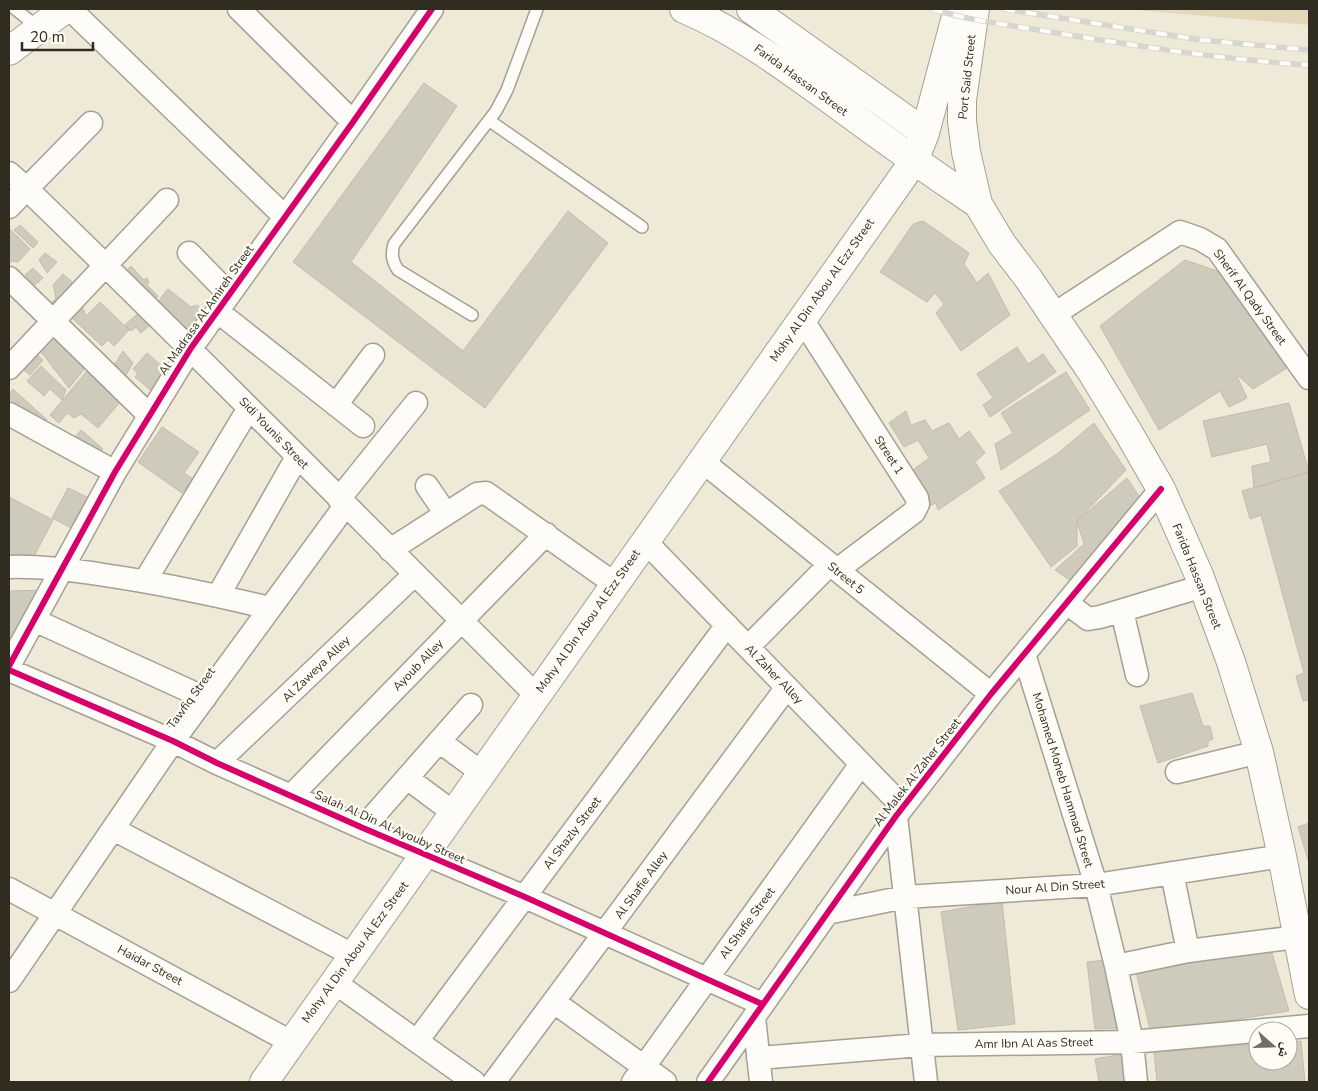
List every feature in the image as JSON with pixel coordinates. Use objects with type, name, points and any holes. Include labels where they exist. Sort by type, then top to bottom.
[{"type":"main road","points":[[9,51],[65,9]]},
{"type":"main road","name":"Farida Hassan Street","points":[[684,9],[734,33],[766,53],[914,161],[978,204],[1002,244],[1028,278],[1091,371],[1161,489],[1203,586],[1231,662],[1259,752],[1309,994]]},
{"type":"main road","points":[[751,9],[925,132]]},
{"type":"main road","name":"Port Said Street","points":[[914,161],[925,132],[958,9]]},
{"type":"main road","name":"Port Said Street","points":[[975,9],[962,100],[962,121],[966,152],[978,204]]},
{"type":"main road","name":"Mohy Al Din Abou Al Ezz Street","points":[[264,1082],[914,161]]},
{"type":"street","points":[[70,9],[285,217]]},
{"type":"street","points":[[239,9],[354,122]]},
{"type":"street","name":"Al Madrasa Al Amireh Street","points":[[9,668],[115,472],[191,348],[354,122],[432,9]]},
{"type":"street","points":[[9,207],[91,123]]},
{"type":"street","name":"Sidi Younis Street","points":[[9,173],[27,188],[191,348],[297,458],[536,695]]},
{"type":"street","points":[[9,368],[167,200]]},
{"type":"street","name":"Sherif Al Qady Street","points":[[1053,315],[1180,232],[1200,239],[1218,249],[1309,378]]},
{"type":"street","points":[[188,253],[223,303],[336,405],[363,426]]},
{"type":"street","points":[[9,278],[149,415]]},
{"type":"street","name":"Street 1","points":[[802,319],[917,498],[918,504],[914,512],[833,567]]},
{"type":"street","points":[[336,405],[373,355]]},
{"type":"street","name":"Tawfiq Street","points":[[9,981],[173,741],[270,608],[342,502],[416,403]]},
{"type":"street","points":[[145,581],[249,408]]},
{"type":"street","points":[[9,414],[115,472]]},
{"type":"street","points":[[218,596],[297,458]]},
{"type":"street","name":"Street 5","points":[[702,461],[991,694]]},
{"type":"street","points":[[427,486],[446,514]]},
{"type":"street","name":"Al Malek Al Zaher Street","points":[[708,1082],[900,812],[991,694],[1161,489]]},
{"type":"street","points":[[390,550],[482,492],[490,495],[615,584]]},
{"type":"street","name":"Ayoub Alley","points":[[291,796],[546,534]]},
{"type":"street","name":"Al Zaher Alley","points":[[645,541],[861,764],[900,812]]},
{"type":"street","points":[[9,567],[62,568],[145,581],[270,608]]},
{"type":"street","points":[[748,647],[833,567]]},
{"type":"street","name":"Al Zaweya Alley","points":[[218,763],[414,574]]},
{"type":"street","points":[[1067,603],[1088,619],[1203,586]]},
{"type":"street","points":[[1122,610],[1137,675]]},
{"type":"street","points":[[34,620],[205,698]]},
{"type":"street","name":"Al Shazly Street","points":[[417,1041],[727,625]]},
{"type":"street","name":"Mohamed Moheb Hammad Street","points":[[1024,654],[1096,885],[1132,1042],[1136,1082]]},
{"type":"street","name":"Salah Al Din Al Ayouby Street","points":[[9,668],[424,856],[525,898],[706,980],[758,1011]]},
{"type":"street","name":"Al Shafie Alley","points":[[494,1082],[787,687]]},
{"type":"street","points":[[363,828],[471,705]]},
{"type":"street","points":[[439,741],[482,773]]},
{"type":"street","points":[[1176,772],[1259,752]]},
{"type":"street","name":"Al Shafie Street","points":[[638,1075],[861,764]]},
{"type":"street","points":[[407,778],[454,813]]},
{"type":"street","points":[[900,812],[905,897],[926,1082]]},
{"type":"street","points":[[113,829],[353,955]]},
{"type":"street","name":"Nour Al Din Street","points":[[827,913],[905,897],[1096,885],[1282,856]]},
{"type":"street","points":[[1172,873],[1188,951]]},
{"type":"street","name":"Haidar Street","points":[[9,889],[291,1042]]},
{"type":"street","points":[[1116,966],[1188,951],[1298,937]]},
{"type":"street","points":[[334,982],[474,1082]]},
{"type":"street","points":[[554,1002],[638,1075],[666,1082]]},
{"type":"street","points":[[758,1011],[758,1058],[761,1082]]},
{"type":"street","name":"Amr Ibn Al Aas Street","points":[[758,1058],[921,1045],[1132,1042],[1309,1026]]},
{"type":"lane","points":[[15,9],[39,28]]},
{"type":"lane","points":[[472,315],[398,270],[393,262],[392,253],[394,244],[490,121],[507,90],[537,9]]},
{"type":"lane","points":[[490,121],[642,227]]},
{"type":"shaded area","points":[[1124,9],[1309,9],[1309,25]]},
{"type":"building","points":[[424,83],[457,106],[351,262],[463,351],[568,211],[608,243],[485,408],[293,262]]},
{"type":"building","points":[[923,221],[969,253],[964,264],[977,283],[988,273],[1010,315],[961,351],[936,313],[944,304],[935,293],[927,302],[880,272],[913,224]]},
{"type":"building","points":[[20,225],[38,242],[33,248],[14,230]]},
{"type":"building","points":[[9,228],[30,249],[18,262],[9,261]]},
{"type":"building","points":[[45,253],[57,262],[47,273],[39,260]]},
{"type":"building","points":[[1185,260],[1226,274],[1290,366],[1253,389],[1236,374],[1247,398],[1229,407],[1220,391],[1159,430],[1100,326]]},
{"type":"building","points":[[131,266],[144,280],[147,278],[149,283],[146,284],[158,296],[154,300],[121,276]]},
{"type":"building","points":[[33,268],[43,278],[35,285],[25,275]]},
{"type":"building","points":[[63,274],[80,289],[44,311],[56,298],[53,285]]},
{"type":"building","points":[[168,289],[191,307],[197,305],[213,318],[198,338],[155,305]]},
{"type":"building","points":[[100,302],[129,330],[114,346],[108,340],[102,346],[72,318],[82,306],[86,316]]},
{"type":"building","points":[[144,308],[155,320],[141,333],[136,327],[131,331],[125,325]]},
{"type":"building","points":[[60,331],[77,353],[85,368],[69,388],[38,348]]},
{"type":"building","points":[[1017,347],[1028,364],[1043,354],[1056,372],[990,417],[983,405],[993,398],[977,374]]},
{"type":"building","points":[[123,351],[133,363],[124,378],[111,370]]},
{"type":"building","points":[[34,352],[43,360],[30,375],[20,367]]},
{"type":"building","points":[[147,353],[183,385],[167,404],[135,377],[138,373],[133,369]]},
{"type":"building","points":[[41,366],[66,390],[62,400],[50,389],[44,396],[27,381]]},
{"type":"building","points":[[87,371],[121,401],[98,428],[81,414],[74,418],[67,413],[59,423],[50,415]]},
{"type":"building","points":[[1066,372],[1090,410],[1001,470],[995,444],[1013,433],[1001,413]]},
{"type":"building","points":[[13,389],[47,420],[42,425],[9,419],[9,394]]},
{"type":"building","points":[[1289,403],[1309,472],[1254,488],[1252,466],[1271,462],[1267,444],[1212,457],[1203,421]]},
{"type":"building","points":[[906,411],[911,425],[925,420],[932,431],[949,423],[959,439],[969,431],[985,453],[975,462],[985,478],[938,510],[936,503],[922,509],[909,473],[929,458],[918,440],[904,447],[889,423]]},
{"type":"building","points":[[1094,423],[1126,470],[1077,521],[1077,546],[1051,567],[999,491],[1057,454]]},
{"type":"building","points":[[162,427],[199,452],[184,473],[193,479],[182,493],[138,462]]},
{"type":"building","points":[[81,430],[103,449],[88,465],[62,452]]},
{"type":"building","points":[[1309,472],[1309,700],[1303,701],[1296,676],[1304,673],[1261,515],[1250,519],[1242,491]]},
{"type":"building","points":[[1127,478],[1146,507],[1080,587],[1055,570],[1084,544],[1077,521]]},
{"type":"building","points":[[68,488],[93,500],[77,531],[52,518]]},
{"type":"building","points":[[9,497],[53,520],[29,566],[9,555]]},
{"type":"building","points":[[46,590],[9,662],[9,591]]},
{"type":"building","points":[[1192,693],[1203,726],[1210,726],[1213,739],[1208,741],[1208,746],[1158,763],[1140,706]]},
{"type":"building","points":[[1309,823],[1309,863],[1298,827]]},
{"type":"building","points":[[1002,901],[1015,1024],[958,1030],[941,912]]},
{"type":"building","points":[[1269,943],[1289,1011],[1151,1033],[1136,972]]},
{"type":"building","points":[[1107,960],[1124,1028],[1095,1029],[1087,962]]},
{"type":"building","points":[[1298,1041],[1301,1041],[1305,1082],[1157,1082],[1154,1052],[1248,1045],[1248,1071],[1298,1071]]},
{"type":"building","points":[[1124,1054],[1126,1082],[1099,1082],[1095,1059]]},
{"type":"railway","points":[[932,9],[980,21],[1093,39],[1247,60],[1309,65]]},
{"type":"railway","points":[[1004,9],[1201,40],[1309,50]]},
{"type":"cycle path","points":[[9,666],[115,472],[191,348],[432,9]]},
{"type":"cycle path","points":[[708,1082],[896,816],[991,694],[1161,489]]},
{"type":"cycle path","points":[[9,670],[173,741],[217,763],[363,828],[525,897],[762,1004]]}]
